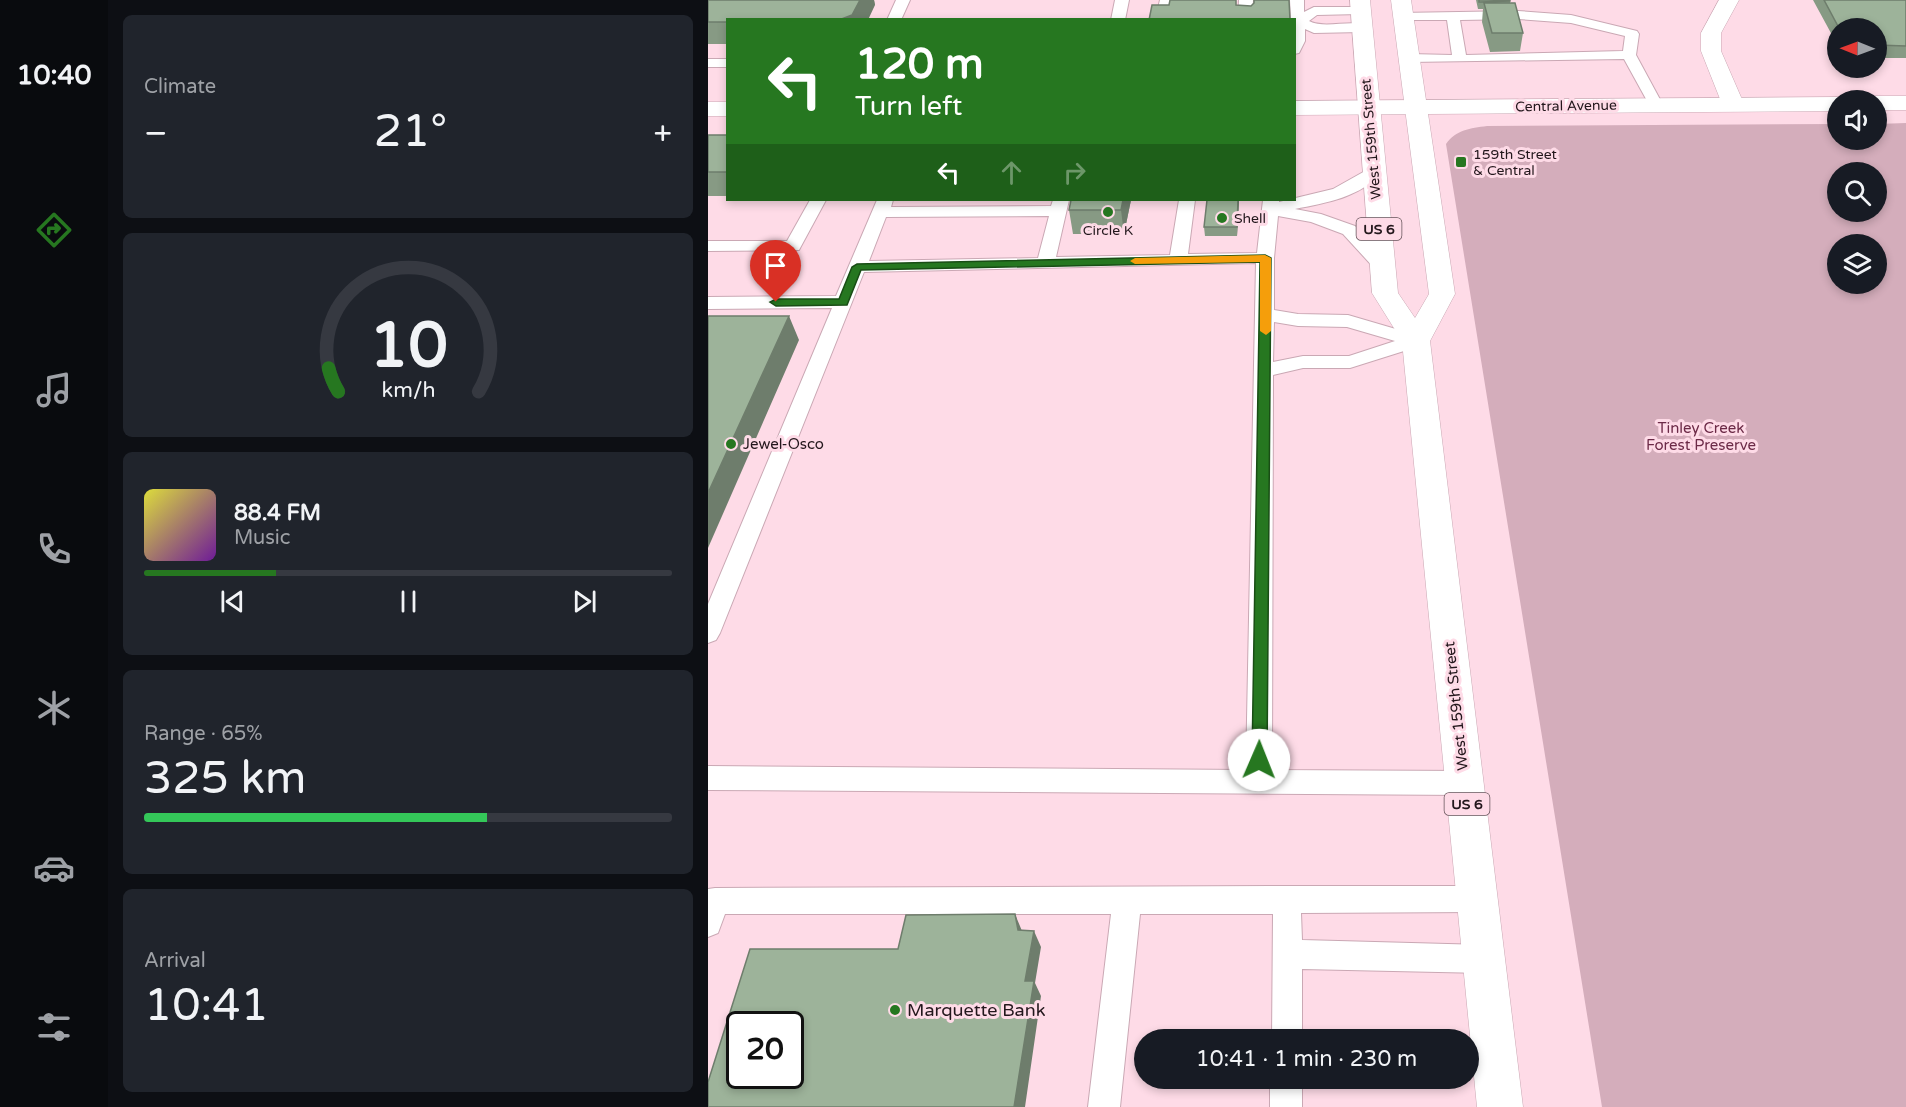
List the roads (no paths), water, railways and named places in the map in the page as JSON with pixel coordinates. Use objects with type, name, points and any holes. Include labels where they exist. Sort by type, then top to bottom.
[{"type":"main road","points":[[1729,0],[1711,33],[1711,51],[1733,104]]},
{"type":"main road","points":[[1402,8],[1442,294],[1416,340]]},
{"type":"main road","name":"West 159th Street","points":[[1361,13],[1385,293],[1416,340],[1500,1107]]},
{"type":"main road","points":[[1887,103],[1906,103]]},
{"type":"main road","name":"Central Avenue","points":[[1296,108],[1827,104]]},
{"type":"main road","points":[[708,109],[726,109]]},
{"type":"lane","points":[[895,18],[903,0]]},
{"type":"lane","points":[[1118,18],[1122,0]]},
{"type":"lane","points":[[1162,18],[1167,0]]},
{"type":"lane","points":[[1245,18],[1246,0]]},
{"type":"lane","points":[[1296,46],[1299,21],[1297,0]]},
{"type":"lane","points":[[1402,8],[1453,16],[1518,15],[1571,19],[1632,34],[1629,56],[1656,105]]},
{"type":"lane","points":[[1299,21],[1314,29],[1361,13]]},
{"type":"lane","points":[[1453,16],[1460,59]]},
{"type":"lane","points":[[1409,58],[1629,56]]},
{"type":"lane","points":[[708,63],[726,63]]},
{"type":"lane","points":[[1271,204],[1322,198],[1364,181],[1374,171]]},
{"type":"lane","points":[[708,246],[793,246],[818,201]]},
{"type":"lane","points":[[1178,260],[1187,201]]},
{"type":"lane","points":[[1259,782],[1266,370],[1265,258],[1271,204]]},
{"type":"lane","points":[[1271,204],[1348,230],[1382,266]]},
{"type":"lane","points":[[708,633],[882,206],[1060,205],[1046,263]]},
{"type":"lane","points":[[857,267],[1265,258]]},
{"type":"lane","points":[[708,303],[843,302]]},
{"type":"lane","points":[[1266,315],[1298,320],[1348,321],[1416,340]]},
{"type":"lane","points":[[1266,370],[1303,362],[1350,362],[1416,340]]},
{"type":"lane","points":[[708,778],[1465,783]]},
{"type":"lane","points":[[710,909],[1287,899],[1477,900]]},
{"type":"lane","points":[[1287,899],[1289,954],[1287,1029]]},
{"type":"lane","points":[[1104,1107],[1127,901]]},
{"type":"lane","points":[[1289,954],[1484,958]]},
{"type":"lane","points":[[1286,1089],[1286,1107]]},
{"type":"place","name":"159th Street & Central","points":[[1461,162]]},
{"type":"place","name":"Circle K","points":[[1108,212]]},
{"type":"place","name":"Shell","points":[[1222,218]]},
{"type":"place","name":"Jewel-Osco","points":[[731,444]]},
{"type":"place","name":"Marquette Bank","points":[[895,1010]]},
{"type":"park label","name":"Tinley Creek Forest Preserve","points":[[1701,436]]}]
